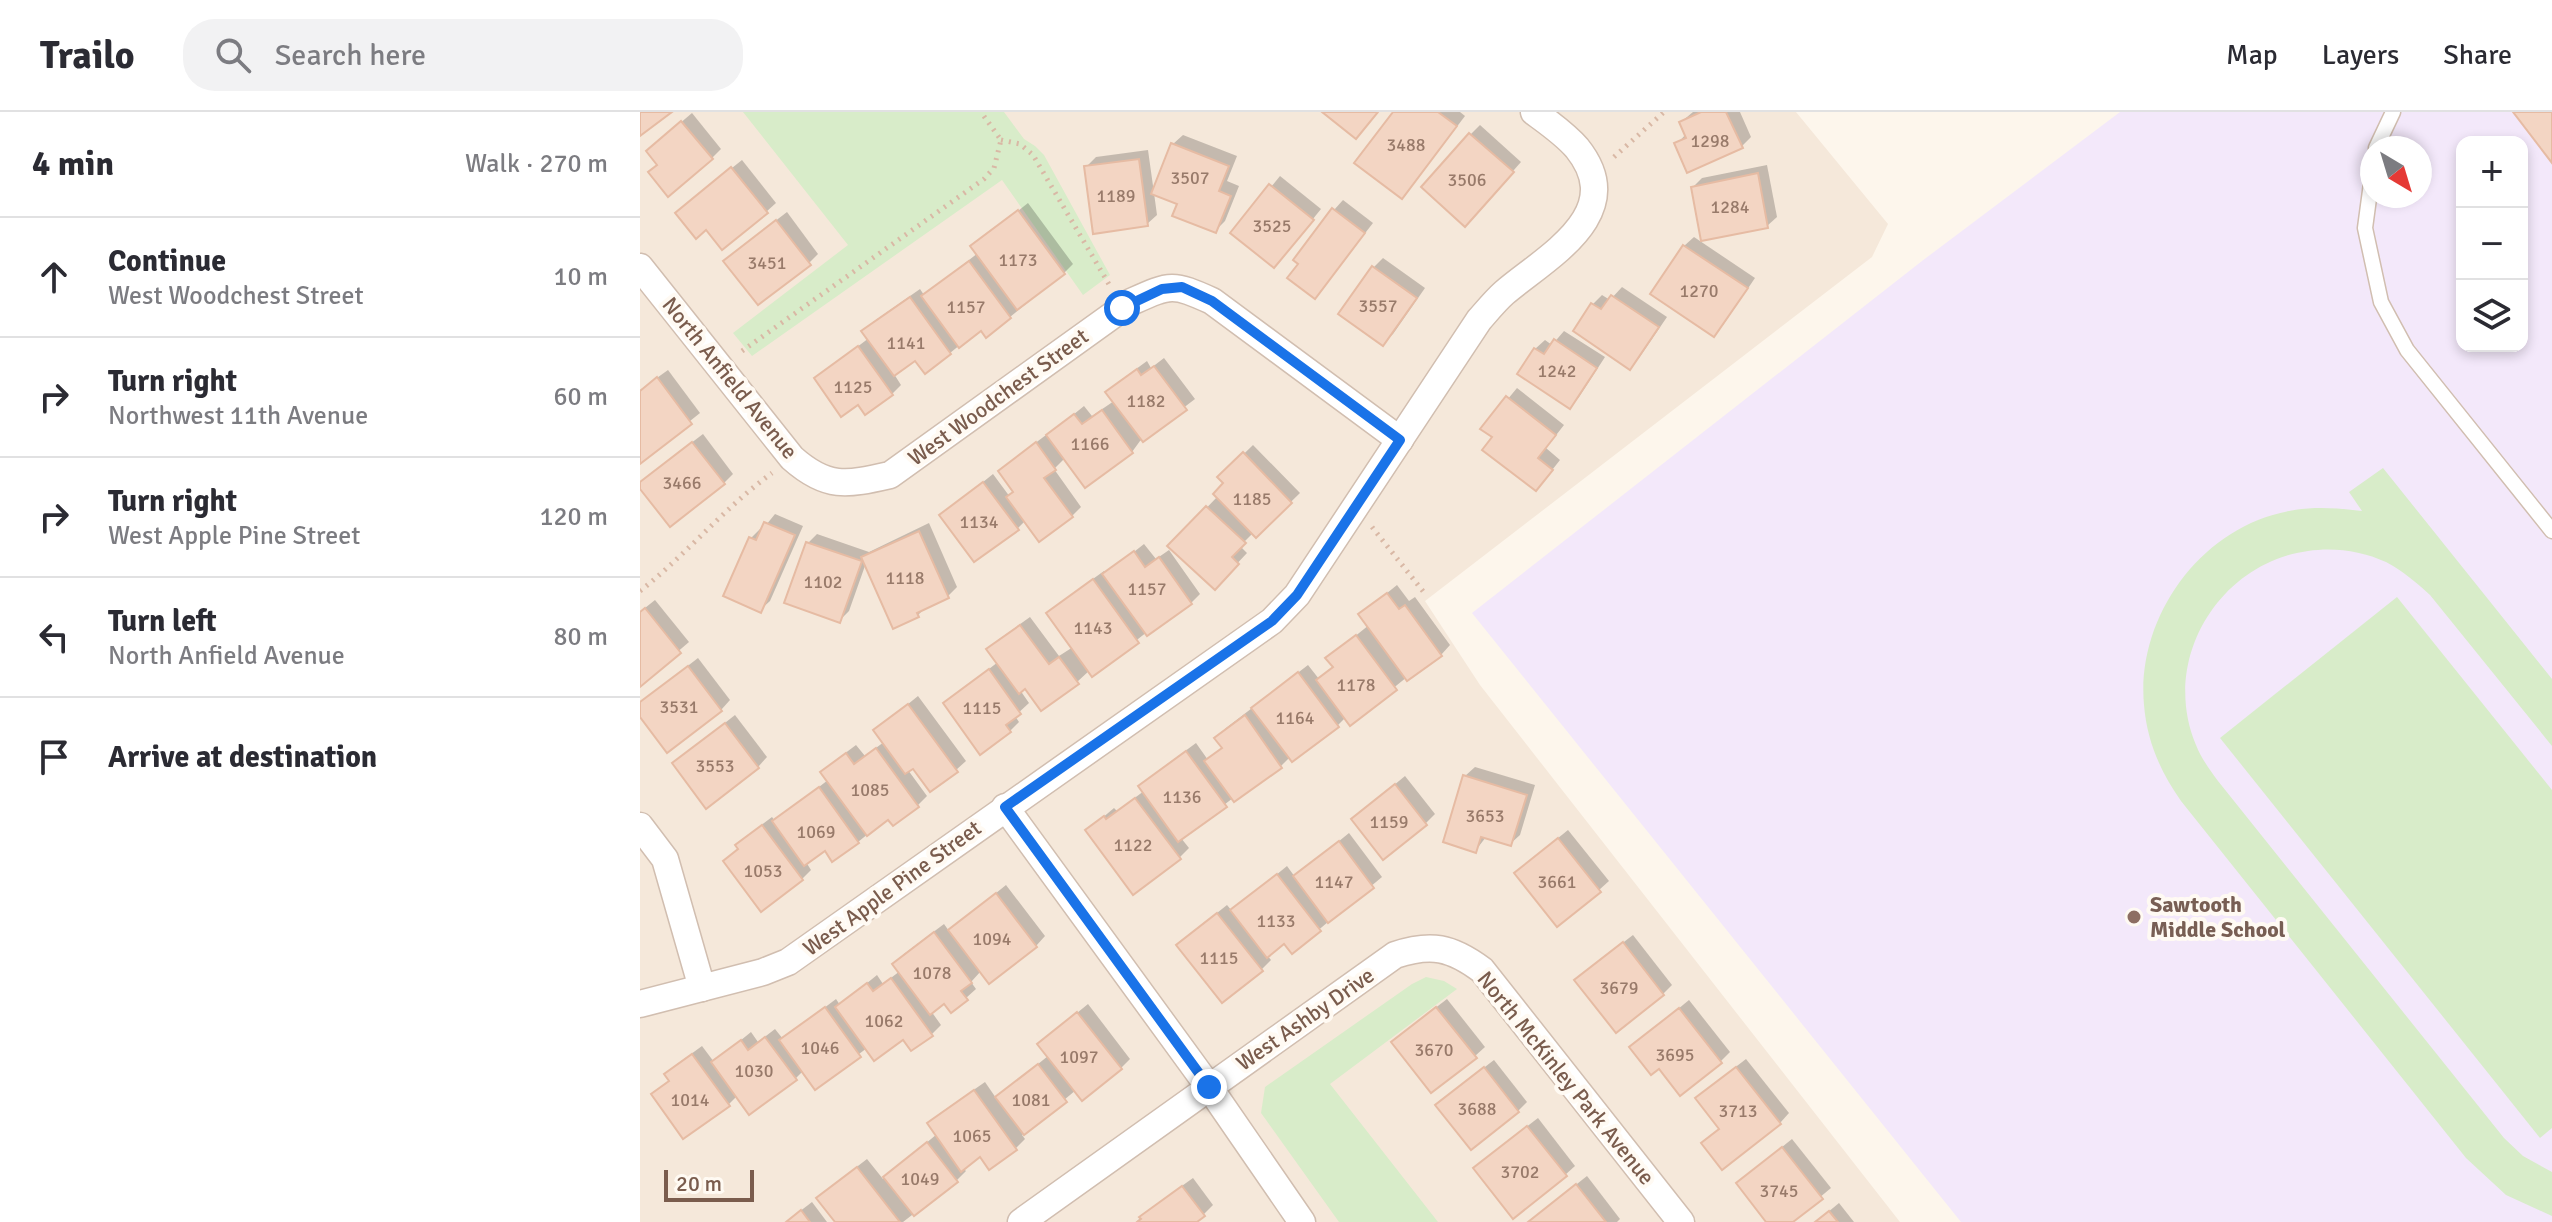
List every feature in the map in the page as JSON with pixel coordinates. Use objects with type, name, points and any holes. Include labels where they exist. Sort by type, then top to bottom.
[{"type":"street","points":[[1534,112],[1579,151],[1593,187]]},
{"type":"street","name":"West Apple Pine Street","points":[[640,1004],[763,972],[788,962],[1272,621],[1297,595],[1479,320],[1502,295],[1569,242],[1586,221],[1593,187]]},
{"type":"street","name":"North Anfield Avenue","points":[[640,267],[792,458],[806,471],[826,481]]},
{"type":"street","name":"West Woodchest Street","points":[[826,481],[852,484],[890,475],[1122,308],[1162,289],[1182,287],[1212,301],[1400,440]]},
{"type":"street","points":[[1005,807],[1209,1087],[1302,1222]]},
{"type":"street","points":[[640,826],[665,859],[702,988]]},
{"type":"street","name":"West Ashby Drive","points":[[1037,1217],[1209,1087],[1395,955],[1416,948],[1440,948]]},
{"type":"street","name":"North McKinley Park Avenue","points":[[1440,948],[1462,955],[1482,970],[1681,1222]]},
{"type":"lane","points":[[2382,136],[2393,112]]},
{"type":"lane","points":[[2368,208],[2365,228],[2381,302],[2407,350],[2552,531]]},
{"type":"path","points":[[981,112],[1001,140],[1020,144],[1033,155],[1122,308]]},
{"type":"path","points":[[1593,187],[1664,112]]},
{"type":"path","points":[[720,367],[984,179],[994,168],[1001,140]]},
{"type":"path","points":[[640,591],[741,496],[792,458]]},
{"type":"path","points":[[1355,506],[1426,595]]},
{"type":"shaded area","points":[[640,112],[1796,112],[1888,224],[1872,257],[1425,601],[1480,685],[1900,1222],[640,1222]]},
{"type":"shaded area","name":"Sawtooth Middle School","points":[[2120,112],[2552,112],[2552,1222],[1961,1222],[1472,613],[1922,261]]},
{"type":"green space","points":[[743,112],[1004,112],[1024,139],[1044,155],[1110,275],[1083,295],[1002,180],[752,356],[733,333],[848,245]]},
{"type":"green space","points":[[2383,468],[2552,679],[2552,746],[2430,595],[2410,577],[2386,562],[2338,550],[2308,551],[2276,559],[2248,574],[2224,595],[2205,621],[2192,649],[2186,681],[2187,713],[2198,750],[2218,781],[2504,1138],[2523,1156],[2552,1172],[2552,1216],[2506,1195],[2466,1158],[2181,801],[2161,767],[2148,731],[2144,672],[2151,640],[2163,609],[2180,581],[2202,556],[2228,536],[2257,520],[2289,511],[2326,508],[2362,511],[2349,492]]},
{"type":"green space","points":[[2397,597],[2552,790],[2552,1128],[2540,1138],[2220,738]]},
{"type":"green space","points":[[1426,977],[1444,981],[1457,989],[1330,1084],[1438,1222],[1339,1222],[1261,1113],[1265,1087]]},
{"type":"building","points":[[640,112],[672,112],[640,136]]},
{"type":"building","points":[[1322,112],[1378,112],[1356,139]]},
{"type":"building","points":[[1393,112],[1438,112],[1457,126],[1402,199],[1354,163]]},
{"type":"building","points":[[1701,112],[1726,112],[1743,148],[1687,173],[1674,143],[1686,138],[1679,122]]},
{"type":"building","points":[[2513,112],[2552,112],[2552,163]]},
{"type":"building","points":[[681,121],[713,159],[668,197],[648,172],[657,165],[646,151]]},
{"type":"building","points":[[1469,133],[1514,172],[1465,227],[1421,187]]},
{"type":"building","points":[[1171,143],[1229,166],[1219,191],[1231,196],[1216,233],[1172,216],[1177,204],[1151,194]]},
{"type":"building","points":[[1139,159],[1148,226],[1093,234],[1084,166]]},
{"type":"building","points":[[731,167],[768,213],[722,250],[706,230],[696,239],[675,213]]},
{"type":"building","points":[[1758,173],[1768,228],[1701,241],[1691,187]]},
{"type":"building","points":[[1269,184],[1314,220],[1274,268],[1230,233]]},
{"type":"building","points":[[1332,208],[1365,233],[1315,299],[1287,278],[1298,264],[1293,260]]},
{"type":"building","points":[[1018,210],[1065,274],[1017,310],[970,246]]},
{"type":"building","points":[[776,220],[811,265],[758,305],[723,261]]},
{"type":"building","points":[[1683,245],[1748,288],[1714,337],[1650,294]]},
{"type":"building","points":[[969,261],[1011,318],[986,338],[981,331],[959,348],[921,296]]},
{"type":"building","points":[[1372,266],[1417,298],[1383,346],[1338,314]]},
{"type":"building","points":[[1611,295],[1659,327],[1630,370],[1573,331],[1591,303],[1601,309]]},
{"type":"building","points":[[910,297],[951,354],[925,374],[915,361],[894,376],[861,331]]},
{"type":"building","points":[[1554,339],[1597,368],[1570,409],[1517,374],[1534,348],[1544,354]]},
{"type":"building","points":[[858,346],[893,395],[865,415],[858,405],[841,417],[814,378]]},
{"type":"building","points":[[1154,366],[1187,410],[1143,442],[1105,392],[1137,369],[1141,375]]},
{"type":"building","points":[[657,377],[692,424],[640,464],[640,391]]},
{"type":"building","points":[[1506,396],[1556,435],[1538,458],[1553,470],[1536,491],[1482,450],[1492,437],[1480,429]]},
{"type":"building","points":[[1102,410],[1133,453],[1085,488],[1046,435],[1074,414],[1082,424]]},
{"type":"building","points":[[692,442],[725,484],[670,527],[640,489],[640,482]]},
{"type":"building","points":[[1036,442],[1056,470],[1044,478],[1073,517],[1039,542],[1006,497],[1013,492],[998,471]]},
{"type":"building","points":[[1243,452],[1292,503],[1256,538],[1213,494],[1223,483],[1217,477]]},
{"type":"building","points":[[983,482],[1019,530],[974,562],[939,515]]},
{"type":"building","points":[[1206,506],[1246,543],[1232,557],[1239,564],[1215,590],[1167,546]]},
{"type":"building","points":[[764,522],[795,535],[761,613],[723,596],[749,537],[756,540]]},
{"type":"building","points":[[919,531],[949,598],[893,629],[861,557]]},
{"type":"building","points":[[806,542],[862,561],[840,623],[784,603]]},
{"type":"building","points":[[1134,551],[1145,567],[1159,557],[1192,604],[1147,636],[1102,574]]},
{"type":"building","points":[[1093,579],[1139,643],[1092,677],[1046,613]]},
{"type":"building","points":[[1387,593],[1399,609],[1405,605],[1442,656],[1407,681],[1358,614]]},
{"type":"building","points":[[645,608],[681,653],[640,687],[640,612]]},
{"type":"building","points":[[1020,625],[1049,664],[1059,657],[1079,684],[1041,711],[1025,689],[1019,694],[986,649]]},
{"type":"building","points":[[1356,635],[1397,690],[1350,726],[1316,680],[1333,667],[1325,658]]},
{"type":"building","points":[[688,666],[722,711],[667,753],[640,717],[640,702]]},
{"type":"building","points":[[989,669],[1021,714],[1006,725],[1011,732],[980,755],[943,703]]},
{"type":"building","points":[[1298,672],[1339,727],[1292,762],[1251,708]]},
{"type":"building","points":[[908,704],[958,772],[930,792],[913,769],[905,774],[873,730]]},
{"type":"building","points":[[1245,715],[1282,768],[1234,802],[1204,761],[1222,748],[1214,738]]},
{"type":"building","points":[[725,723],[759,768],[706,809],[672,763]]},
{"type":"building","points":[[876,748],[919,807],[893,826],[888,820],[867,836],[820,772],[846,753],[854,764]]},
{"type":"building","points":[[1186,751],[1227,807],[1178,842],[1138,786]]},
{"type":"building","points":[[1463,775],[1527,795],[1511,846],[1481,837],[1476,853],[1443,842]]},
{"type":"building","points":[[1395,784],[1427,825],[1383,860],[1351,819]]},
{"type":"building","points":[[819,787],[859,843],[832,862],[825,851],[804,866],[772,821]]},
{"type":"building","points":[[1135,798],[1181,859],[1133,895],[1085,830]]},
{"type":"building","points":[[762,825],[803,880],[761,912],[723,861],[738,849],[735,845]]},
{"type":"building","points":[[1558,838],[1601,892],[1557,927],[1514,873]]},
{"type":"building","points":[[1339,841],[1374,888],[1328,923],[1293,876]]},
{"type":"building","points":[[1277,874],[1321,931],[1292,954],[1284,944],[1267,958],[1230,910]]},
{"type":"building","points":[[996,893],[1037,947],[989,984],[948,930]]},
{"type":"building","points":[[1217,913],[1263,971],[1222,1003],[1176,945]]},
{"type":"building","points":[[934,932],[972,983],[961,991],[968,1000],[951,1013],[944,1004],[930,1015],[892,964]]},
{"type":"building","points":[[1623,942],[1664,995],[1616,1033],[1574,980]]},
{"type":"building","points":[[891,978],[933,1036],[911,1051],[903,1040],[874,1061],[835,1007],[867,983],[873,991]]},
{"type":"building","points":[[825,1007],[861,1057],[815,1090],[779,1040]]},
{"type":"building","points":[[1436,1007],[1477,1058],[1431,1093],[1391,1042]]},
{"type":"building","points":[[1679,1008],[1722,1063],[1680,1096],[1659,1069],[1651,1075],[1629,1047]]},
{"type":"building","points":[[1077,1012],[1122,1069],[1082,1101],[1037,1044]]},
{"type":"building","points":[[765,1037],[797,1080],[749,1115],[711,1062],[741,1040],[748,1050]]},
{"type":"building","points":[[692,1054],[730,1106],[683,1139],[651,1094],[669,1081],[664,1074]]},
{"type":"building","points":[[1038,1064],[1067,1102],[1024,1135],[995,1097]]},
{"type":"building","points":[[1484,1067],[1519,1112],[1471,1150],[1435,1105]]},
{"type":"building","points":[[1736,1067],[1781,1124],[1722,1170],[1701,1143],[1719,1129],[1695,1098]]},
{"type":"building","points":[[974,1090],[1017,1150],[989,1170],[980,1157],[961,1172],[927,1123]]},
{"type":"building","points":[[1527,1126],[1567,1176],[1513,1219],[1473,1168]]},
{"type":"building","points":[[927,1142],[958,1182],[914,1216],[883,1177]]},
{"type":"building","points":[[1782,1147],[1823,1199],[1793,1222],[1766,1222],[1736,1183]]},
{"type":"building","points":[[857,1167],[900,1222],[835,1222],[816,1198]]},
{"type":"building","points":[[1576,1184],[1606,1222],[1528,1222]]},
{"type":"building","points":[[1182,1186],[1205,1216],[1197,1222],[1137,1222],[1141,1219],[1139,1217]]},
{"type":"building","points":[[801,1210],[810,1222],[786,1222]]},
{"type":"building","points":[[1829,1211],[1838,1222],[1815,1222]]},
{"type":"place","name":"Sawtooth Middle School","points":[[2134,917]]},
{"type":"route","points":[[1122,308],[1162,289],[1182,287],[1212,301],[1400,440],[1297,595],[1272,621],[1005,807],[1209,1087]]}]
